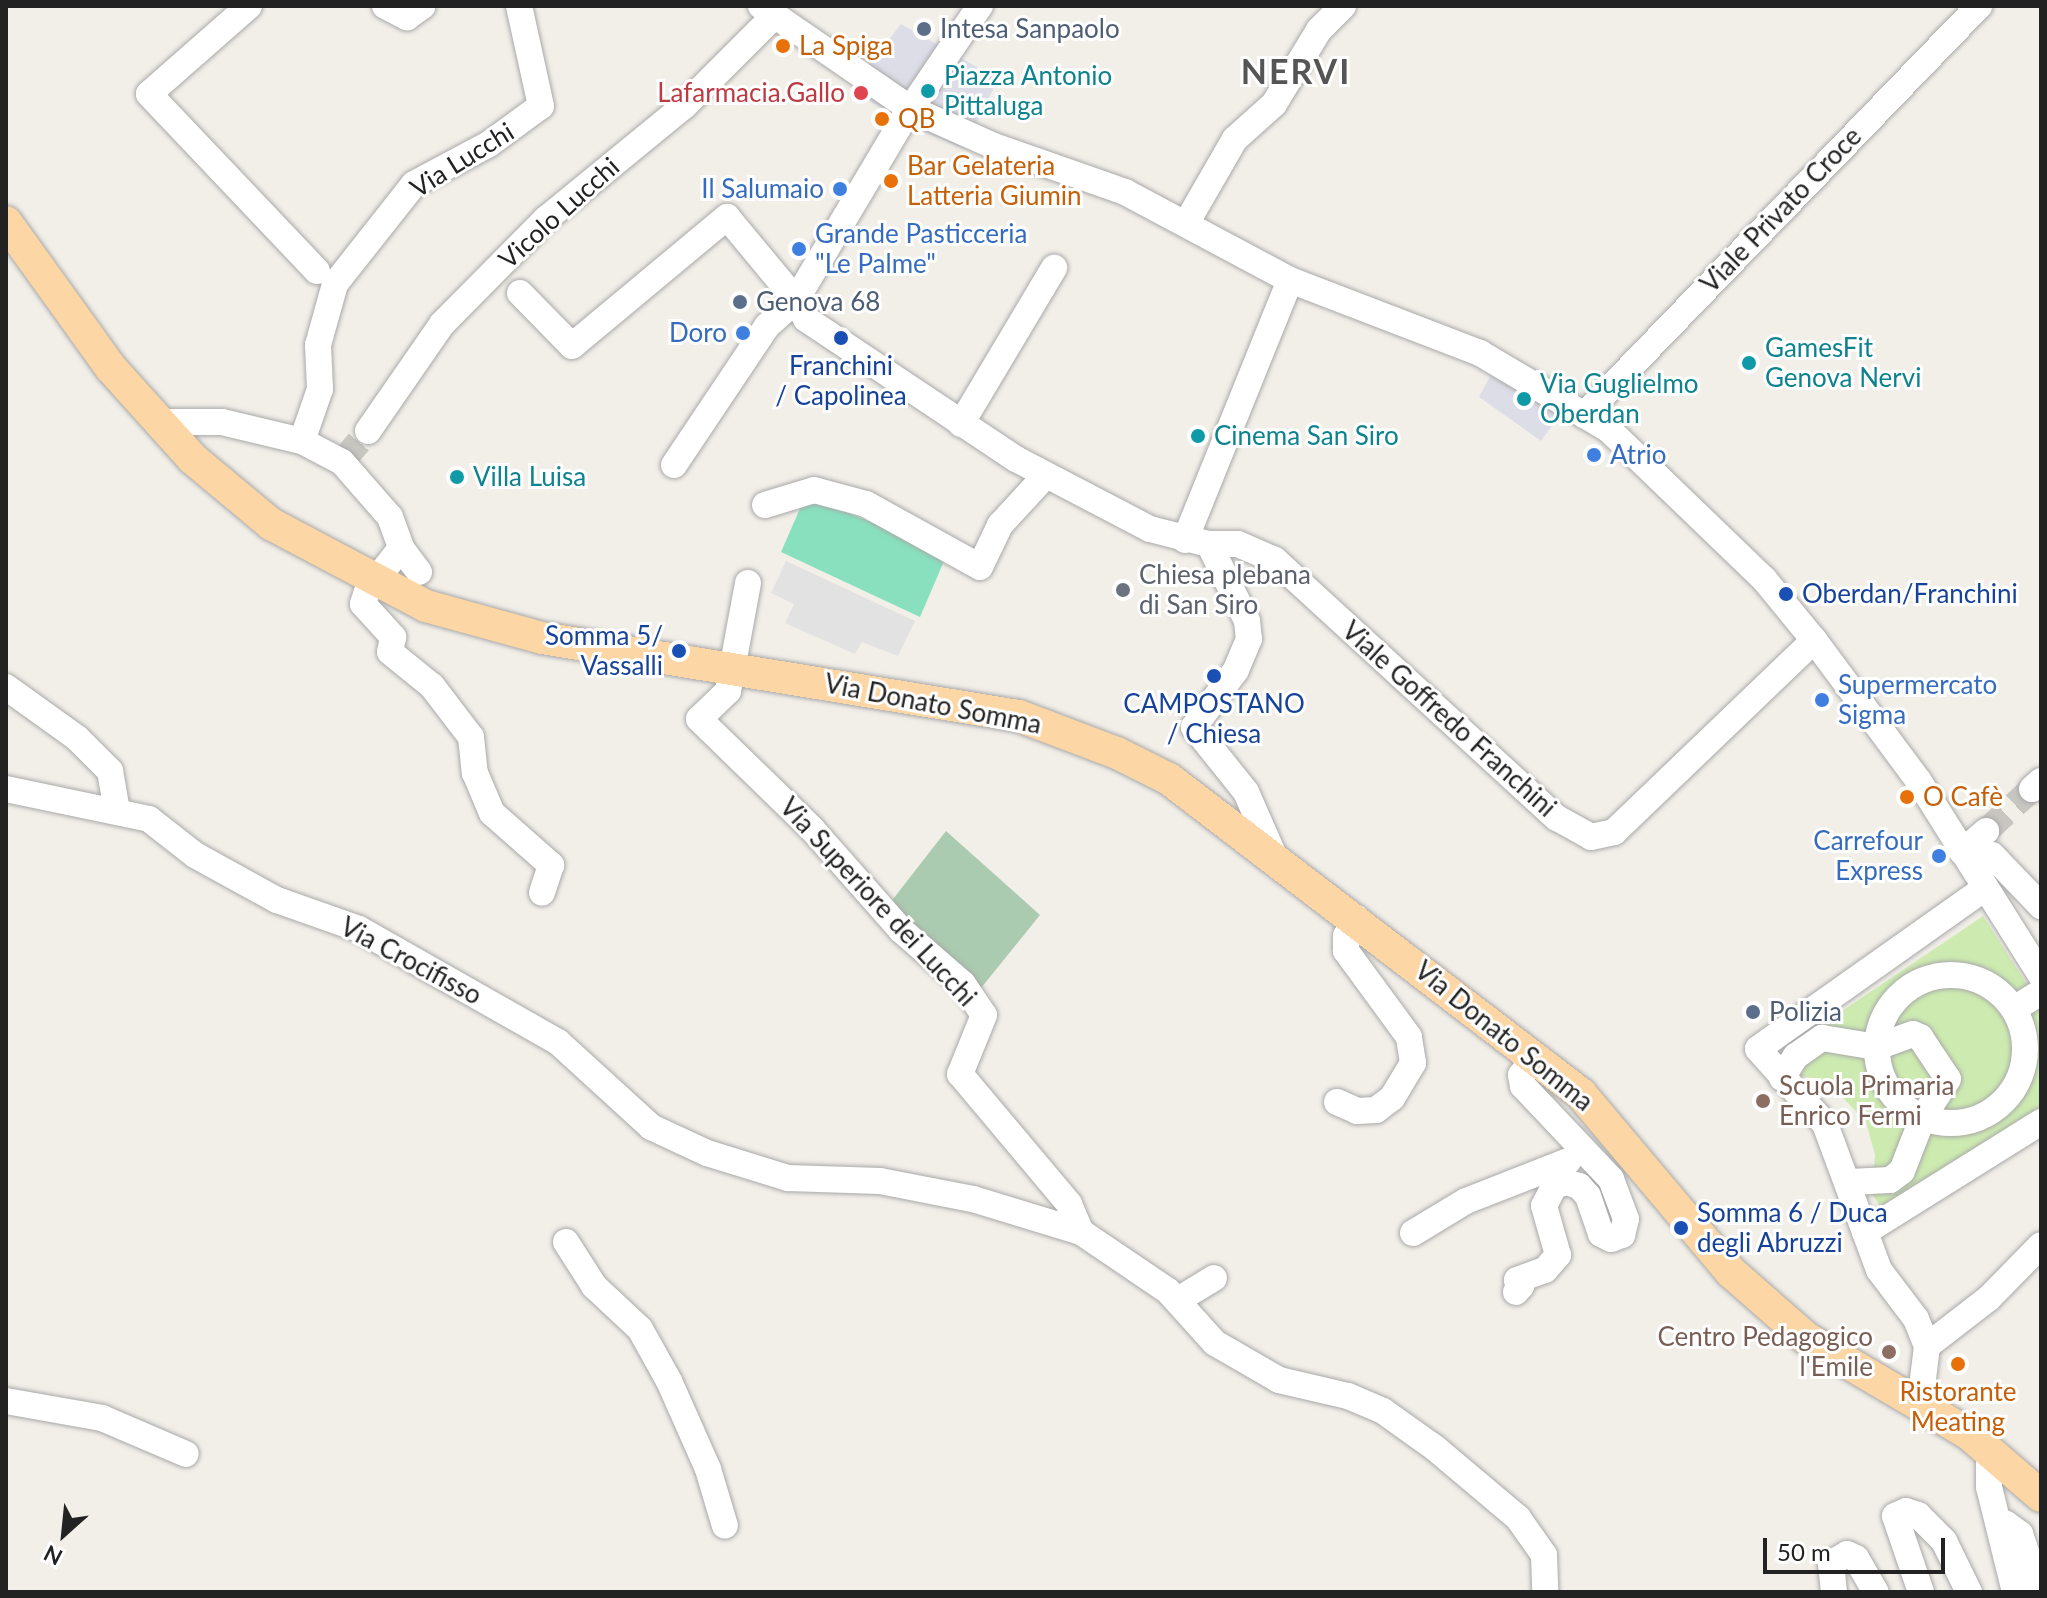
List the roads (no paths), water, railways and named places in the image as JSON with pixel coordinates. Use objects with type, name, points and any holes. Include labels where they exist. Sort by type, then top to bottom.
[{"type":"main road","name":"Via Donato Somma","points":[[6,222],[156,422],[271,524],[426,606],[489,626],[1003,713],[1060,729],[1169,779],[1356,918],[1597,1109],[1731,1272],[1767,1306],[1806,1338],[1920,1403],[1989,1449],[2041,1496]]},
{"type":"street","points":[[249,6],[149,94],[317,271]]},
{"type":"street","points":[[385,6],[407,17],[423,6]]},
{"type":"street","name":"Via Lucchi","points":[[302,441],[320,389],[318,345],[335,284],[414,184],[489,144],[541,106],[519,6]]},
{"type":"street","points":[[674,465],[767,326],[796,300],[907,115],[980,6]]},
{"type":"street","points":[[1187,222],[1235,139],[1274,104],[1319,30],[1343,6]]},
{"type":"street","name":"Viale Privato Croce","points":[[1584,415],[1979,6]]},
{"type":"street","points":[[768,11],[907,115],[1125,192],[1187,222],[1290,280],[1480,353],[1608,429],[1764,579],[1814,640],[1918,780],[2041,975]]},
{"type":"street","name":"Vicolo Lucchi","points":[[368,431],[442,324],[546,219],[684,106],[768,11]]},
{"type":"street","name":"Viale Goffredo Franchini","points":[[520,293],[572,346],[727,217],[796,300],[806,319],[961,424],[1045,476],[1150,529],[1197,542],[1238,544],[1275,560],[1557,818],[1591,837],[1614,832],[1814,640]]},
{"type":"street","points":[[961,424],[1054,268]]},
{"type":"street","points":[[1275,858],[1246,792],[1194,727],[1236,670],[1249,639],[1247,621],[1197,542],[1240,405],[1290,280]]},
{"type":"street","points":[[156,422],[222,422],[302,441],[342,462],[390,517],[401,548],[419,572]]},
{"type":"street","points":[[765,505],[814,490],[866,504],[980,567],[1000,525],[1045,476]]},
{"type":"street","points":[[401,548],[373,580],[363,604],[393,637],[390,652],[432,686],[471,737],[475,773],[492,813],[551,865],[542,893]]},
{"type":"street","points":[[733,668],[748,583]]},
{"type":"street","name":"Via Superiore dei Lucchi","points":[[733,668],[728,691],[702,713],[702,724],[812,829],[901,930],[963,984],[984,1015],[960,1074],[1069,1204],[1081,1232]]},
{"type":"street","points":[[6,687],[49,716],[110,771],[117,809]]},
{"type":"street","name":"Via Crocifisso","points":[[6,789],[117,809],[149,819],[195,855],[277,900],[359,929],[558,1042],[611,1087],[651,1127],[707,1153],[788,1178],[880,1181],[973,1199],[1081,1232],[1124,1257],[1178,1300],[1215,1343],[1254,1367],[1383,1411],[1459,1467],[1518,1518],[1544,1555],[1545,1592]]},
{"type":"street","points":[[1962,852],[1989,843],[2041,906]]},
{"type":"street","points":[[1920,1403],[1927,1346],[1916,1319],[1879,1270],[1850,1182],[1825,1124],[1760,1056],[1760,1046],[1985,888]]},
{"type":"street","points":[[1337,1102],[1357,1111],[1376,1110],[1392,1098],[1413,1063],[1409,1037],[1346,951],[1346,936],[1356,918]]},
{"type":"street","points":[[1896,950],[1917,983]]},
{"type":"street","points":[[1938,976],[1970,978],[2000,992],[2014,1009],[2026,1052],[2011,1094],[1975,1120],[1953,1124],[1923,1117],[1893,1096],[1882,1076],[1877,1047],[1886,1013],[1917,983],[1938,976]]},
{"type":"street","points":[[2014,1009],[2041,992]]},
{"type":"street","points":[[1782,1078],[1796,1056],[1822,1038],[1877,1047],[1920,1037],[1948,1079],[1923,1117],[1902,1171],[1890,1180],[1850,1182]]},
{"type":"street","points":[[1516,1292],[1521,1286],[1517,1280],[1545,1270],[1558,1255],[1544,1206],[1554,1186],[1566,1182],[1579,1186],[1588,1196],[1601,1234],[1611,1239],[1622,1235],[1626,1219],[1611,1179],[1523,1086],[1521,1075],[1536,1058]]},
{"type":"street","points":[[1865,1232],[2038,1124],[2011,1094]]},
{"type":"street","points":[[1413,1233],[1466,1201],[1568,1161]]},
{"type":"street","points":[[566,1242],[594,1286],[640,1329],[708,1469],[725,1526]]},
{"type":"street","points":[[1927,1346],[1989,1298],[2041,1245]]},
{"type":"street","points":[[1178,1300],[1214,1278]]},
{"type":"street","points":[[6,1401],[102,1418],[186,1454]]},
{"type":"street","points":[[1989,1449],[1989,1487],[2001,1522],[2015,1592]]},
{"type":"street","points":[[1921,1592],[1895,1516],[1906,1511],[1918,1515],[1944,1541],[1969,1592]]},
{"type":"street","points":[[2001,1522],[2020,1534],[2040,1592]]},
{"type":"street","points":[[1834,1592],[1831,1563],[1847,1554],[1856,1558],[1876,1592]]},
{"type":"tunnel","points":[[342,462],[368,431]]},
{"type":"tunnel","points":[[1986,831],[2032,789]]},
{"type":"place","name":"Intesa Sanpaolo","points":[[924,29]]},
{"type":"place","name":"La Spiga","points":[[783,46]]},
{"type":"place","name":"Piazza Antonio Pittaluga","points":[[928,91]]},
{"type":"place","name":"Lafarmacia.Gallo","points":[[861,93]]},
{"type":"place","name":"QB","points":[[882,119]]},
{"type":"place","name":"Bar Gelateria Latteria Giumin","points":[[891,181]]},
{"type":"place","name":"Il Salumaio","points":[[840,189]]},
{"type":"place","name":"Grande Pasticceria \"Le Palme\"","points":[[799,249]]},
{"type":"place","name":"Genova 68","points":[[740,302]]},
{"type":"place","name":"Doro","points":[[743,333]]},
{"type":"place","name":"Franchini / Capolinea","points":[[841,338]]},
{"type":"place","name":"GamesFit Genova Nervi","points":[[1749,363]]},
{"type":"place","name":"Via Guglielmo Oberdan","points":[[1524,399]]},
{"type":"place","name":"Cinema San Siro","points":[[1198,436]]},
{"type":"place","name":"Atrio","points":[[1594,455]]},
{"type":"place","name":"Villa Luisa","points":[[457,477]]},
{"type":"place","name":"Chiesa plebana di San Siro","points":[[1123,590]]},
{"type":"place","name":"Oberdan/Franchini","points":[[1786,594]]},
{"type":"place","name":"Somma 5/ Vassalli","points":[[679,651]]},
{"type":"place","name":"CAMPOSTANO / Chiesa","points":[[1214,676]]},
{"type":"place","name":"Supermercato Sigma","points":[[1822,700]]},
{"type":"place","name":"O Cafè","points":[[1907,797]]},
{"type":"place","name":"Carrefour Express","points":[[1939,856]]},
{"type":"place","name":"Polizia","points":[[1753,1012]]},
{"type":"place","name":"Scuola Primaria Enrico Fermi","points":[[1763,1101]]},
{"type":"place","name":"Somma 6 / Duca degli Abruzzi","points":[[1681,1228]]},
{"type":"place","name":"Centro Pedagogico l'Emile","points":[[1889,1352]]},
{"type":"place","name":"Ristorante Meating","points":[[1958,1364]]},
{"type":"district","name":"NERVI","points":[[1296,71]]}]
